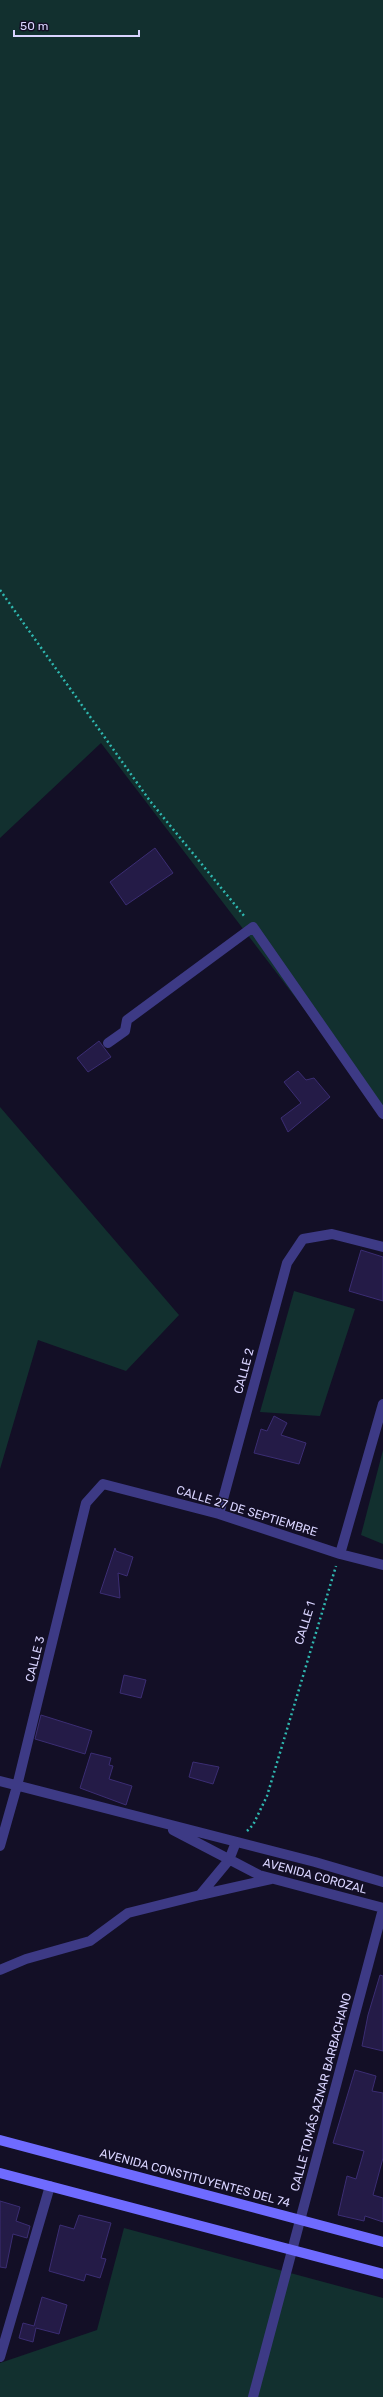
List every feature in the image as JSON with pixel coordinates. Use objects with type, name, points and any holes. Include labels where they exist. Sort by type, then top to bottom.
[{"type":"main road","name":"AVENIDA CONSTITUYENTES DEL 74","points":[[0,2140],[383,2242]]},
{"type":"main road","points":[[0,2173],[383,2274]]},
{"type":"street","points":[[108,1043],[125,1031],[127,1020],[253,927],[383,1114]]},
{"type":"street","name":"CALLE 2","points":[[220,1514],[287,1263],[303,1239],[332,1234],[383,1248]]},
{"type":"street","points":[[340,1554],[383,1404]]},
{"type":"street","name":"CALLE 27 DE SEPTIEMBRE","points":[[103,1484],[220,1514],[340,1554],[383,1565]]},
{"type":"street","name":"CALLE 3","points":[[0,1846],[17,1786],[86,1504],[103,1484]]},
{"type":"street","name":"AVENIDA COROZAL","points":[[0,1781],[157,1821],[383,1882]]},
{"type":"street","name":"AVENIDA COROZAL","points":[[157,1821],[259,1875],[383,1909]]},
{"type":"street","points":[[200,1895],[229,1860],[236,1842]]},
{"type":"street","points":[[0,1970],[26,1959],[90,1940],[128,1913],[273,1879]]},
{"type":"street","name":"CALLE TOMÁS AZNAR BARBACHANO","points":[[253,2397],[383,1909]]},
{"type":"street","points":[[0,2357],[50,2186]]},
{"type":"path","points":[[0,590],[150,801],[253,927]]},
{"type":"path","name":"CALLE 1","points":[[236,1842],[253,1826],[267,1796],[340,1554]]},
{"type":"green space","points":[[0,0],[383,0],[383,1112],[101,743],[0,838]]},
{"type":"green space","points":[[0,1107],[179,1315],[126,1371],[38,1340],[0,1469]]},
{"type":"green space","points":[[294,1291],[355,1309],[320,1416],[260,1412]]},
{"type":"green space","points":[[383,1450],[383,1544],[361,1535]]},
{"type":"green space","points":[[124,2228],[383,2298],[383,2397],[0,2397],[0,2363],[97,2330]]},
{"type":"building","points":[[155,848],[173,873],[126,905],[110,882]]},
{"type":"building","points":[[99,1041],[111,1057],[88,1072],[77,1058]]},
{"type":"building","points":[[298,1071],[306,1080],[314,1078],[330,1097],[288,1132],[281,1118],[301,1103],[284,1082]]},
{"type":"building","points":[[361,1250],[383,1257],[383,1301],[349,1291]]},
{"type":"building","points":[[274,1416],[287,1423],[281,1435],[306,1443],[299,1464],[254,1453],[261,1429],[267,1431]]},
{"type":"building","points":[[115,1548],[116,1551],[133,1557],[127,1576],[118,1573],[120,1598],[100,1593]]},
{"type":"building","points":[[124,1675],[146,1680],[141,1698],[120,1693]]},
{"type":"building","points":[[41,1715],[92,1731],[85,1754],[35,1739]]},
{"type":"building","points":[[91,1753],[111,1758],[109,1765],[113,1766],[109,1779],[132,1786],[126,1805],[80,1788]]},
{"type":"building","points":[[193,1762],[219,1767],[213,1784],[189,1777]]},
{"type":"building","points":[[380,1975],[383,1976],[383,2051],[362,2046],[368,2015]]},
{"type":"building","points":[[355,2070],[376,2076],[372,2091],[383,2093],[383,2158],[373,2195],[383,2198],[383,2222],[365,2216],[364,2221],[338,2215],[347,2176],[356,2179],[364,2151],[333,2143]]},
{"type":"building","points":[[0,2201],[20,2207],[16,2221],[30,2226],[27,2238],[13,2234],[6,2268],[0,2267]]},
{"type":"building","points":[[79,2215],[111,2223],[101,2258],[106,2259],[100,2278],[86,2274],[84,2281],[49,2271],[60,2225],[74,2229]]},
{"type":"building","points":[[42,2297],[67,2305],[59,2334],[36,2328],[33,2342],[19,2338],[23,2323],[34,2326]]}]
